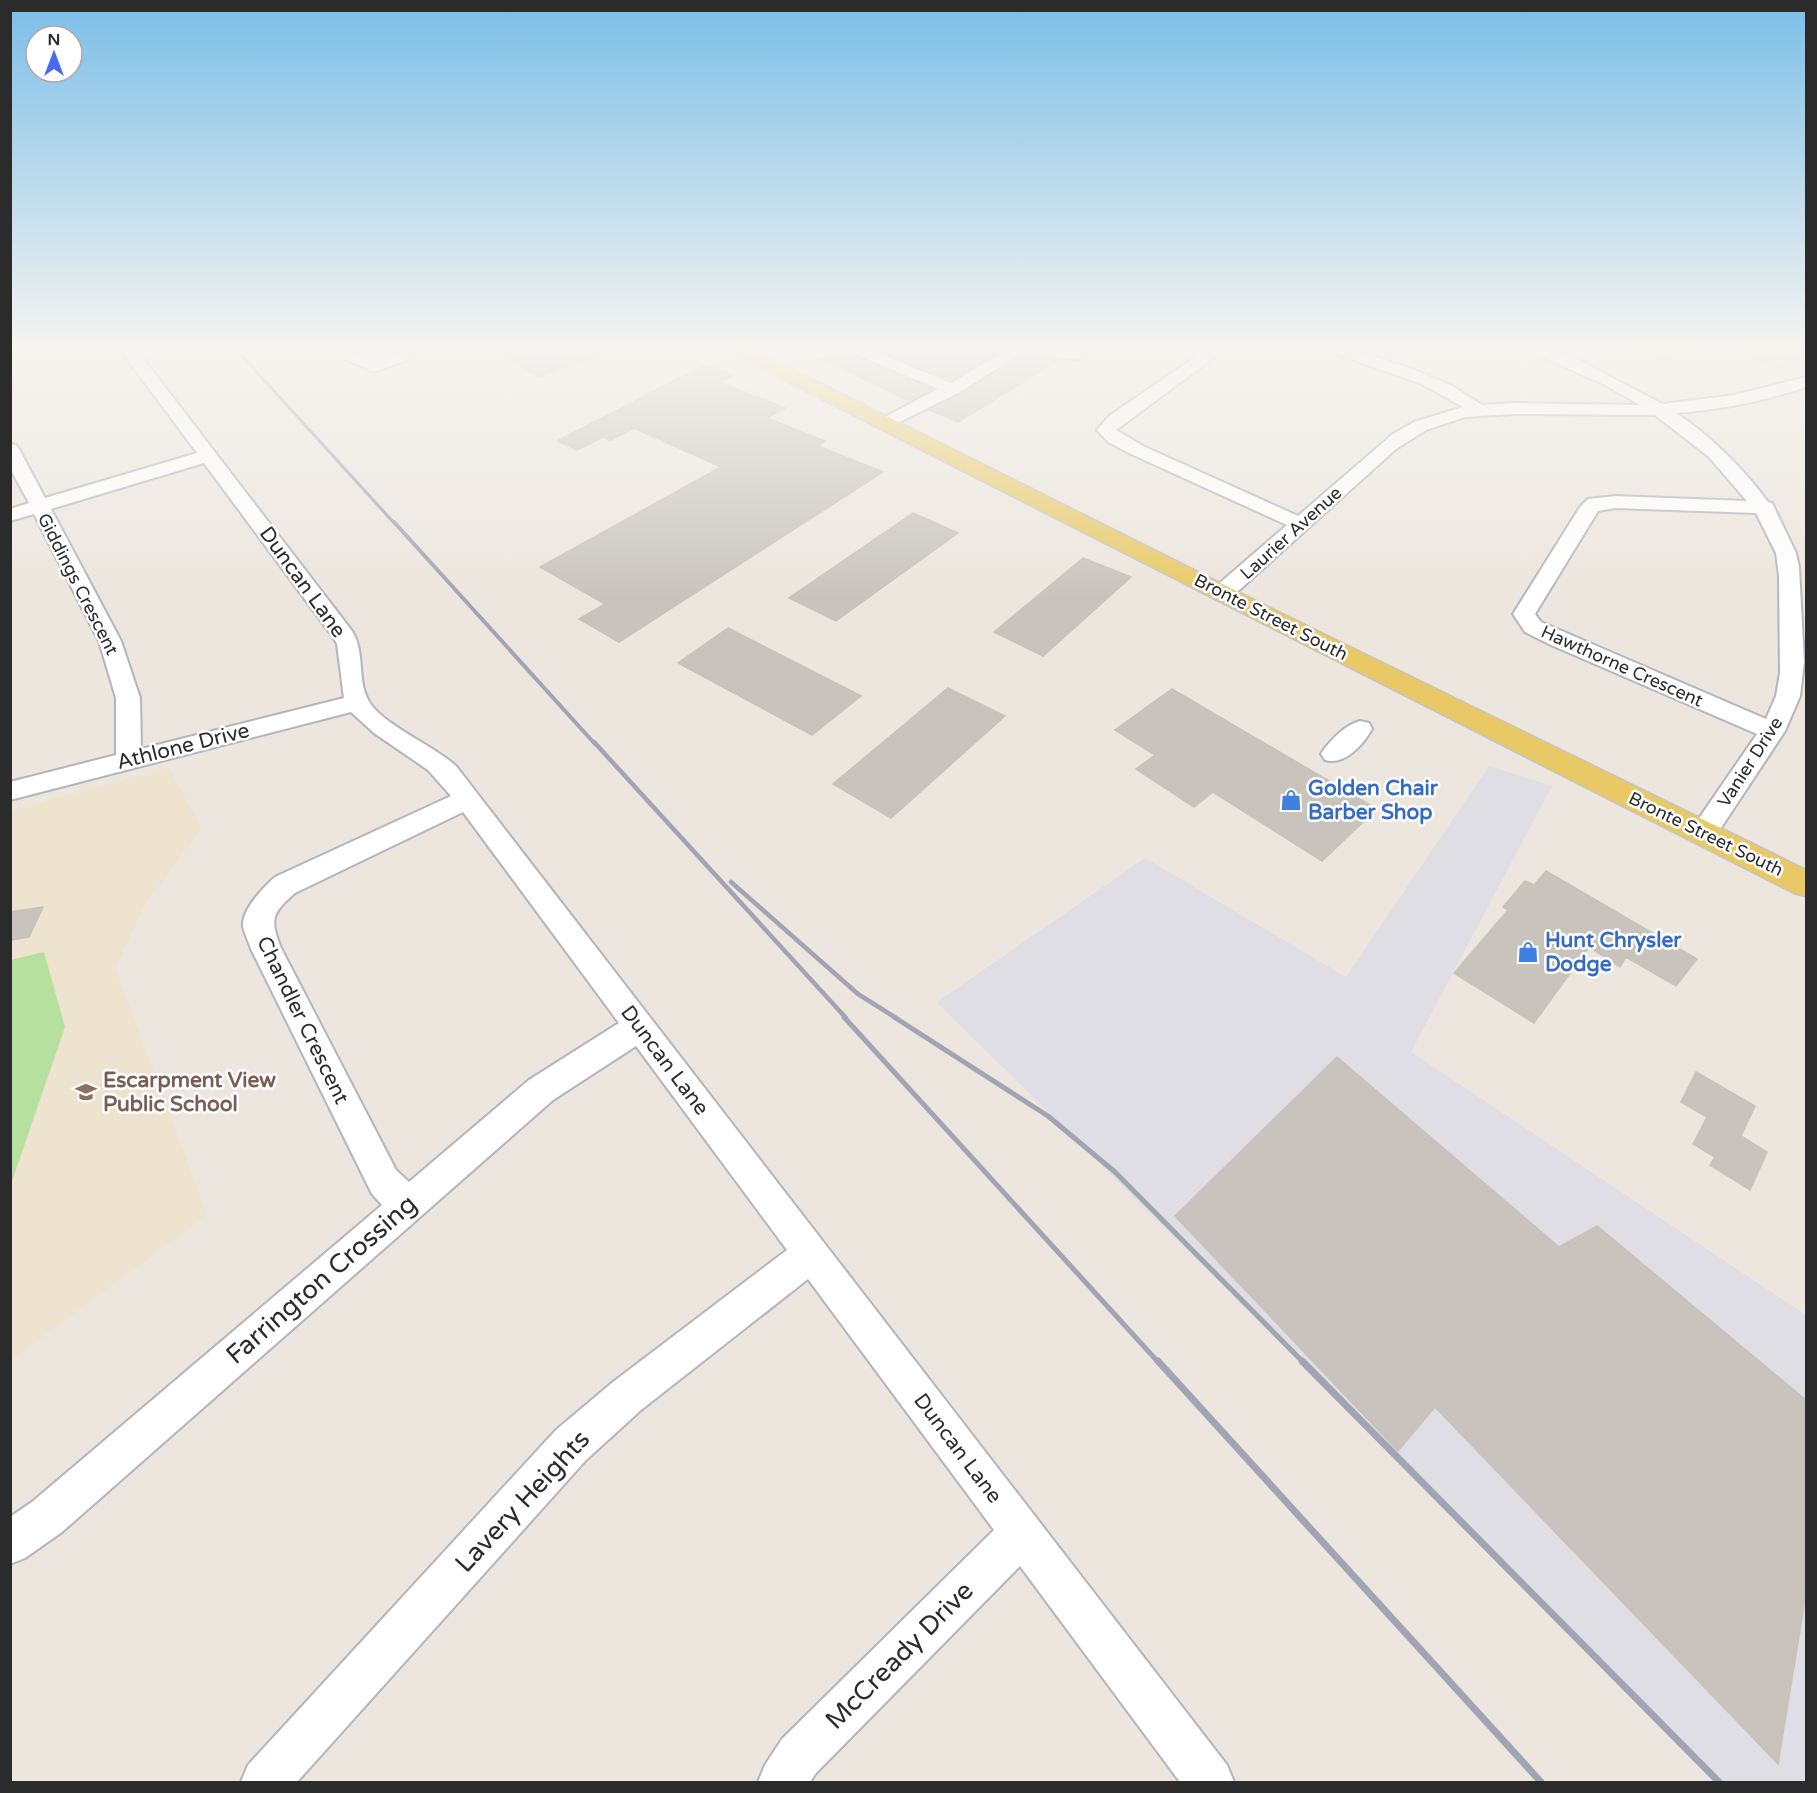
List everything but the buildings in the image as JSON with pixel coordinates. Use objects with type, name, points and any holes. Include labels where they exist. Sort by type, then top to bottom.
[{"type":"main road","name":"Bronte Street South","points":[[905,432],[1222,593],[1806,884]]},
{"type":"street","name":"Duncan Lane","points":[[190,432],[344,636],[348,644],[357,703],[374,721],[436,760],[467,799],[1210,1782]]},
{"type":"street","points":[[1108,432],[1114,438],[1137,450],[1300,524]]},
{"type":"street","name":"Laurier Avenue","points":[[1222,593],[1248,574],[1300,524],[1398,438],[1410,432]]},
{"type":"street","name":"Vanier Drive","points":[[1687,432],[1741,478],[1765,507],[1787,556],[1800,645],[1791,687],[1773,731],[1703,833]]},
{"type":"street","name":"Giddings Crescent","points":[[10,449],[110,641],[128,698],[129,760]]},
{"type":"street","points":[[10,515],[208,456]]},
{"type":"street","name":"Hawthorne Crescent","points":[[1765,507],[1595,503],[1566,544],[1524,614],[1533,627],[1559,640],[1773,731]]},
{"type":"street","name":"Athlone Drive","points":[[10,791],[357,703]]},
{"type":"street","points":[[1335,754],[1360,729]]},
{"type":"street","name":"Chandler Crescent","points":[[407,1205],[384,1182],[266,949],[258,927],[258,920],[269,899],[285,885],[467,799]]},
{"type":"street","name":"Farrington Crossing","points":[[10,1543],[47,1517],[541,1090],[639,1027]]},
{"type":"street","name":"Lavery Heights","points":[[265,1782],[571,1445],[627,1395],[812,1254]]},
{"type":"street","name":"McCready Drive","points":[[782,1782],[799,1756],[1022,1533]]},
{"type":"shaded area","points":[[1489,766],[1552,786],[1411,1052],[1806,1315],[1806,1782],[1724,1782],[937,1002],[1145,858],[1346,977]]},
{"type":"shaded area","name":"Escarpment View Public School","points":[[169,768],[201,828],[144,906],[115,968],[207,1215],[11,1360],[11,810]]},
{"type":"green space","points":[[44,952],[65,1027],[11,1184],[11,960]]},
{"type":"railway","points":[[311,432],[395,524]]},
{"type":"railway","points":[[394,522],[595,744]]},
{"type":"railway","points":[[594,742],[846,1018]]},
{"type":"railway","points":[[731,882],[858,994],[896,1018]]},
{"type":"railway","points":[[844,1017],[1159,1363]]},
{"type":"railway","points":[[894,1017],[1048,1116],[1115,1172],[1304,1363]]},
{"type":"railway","points":[[1158,1361],[1541,1782]]},
{"type":"railway","points":[[1302,1361],[1719,1782]]},
{"type":"place","name":"Golden Chair Barber Shop","points":[[1291,800]]},
{"type":"place","name":"Hunt Chrysler Dodge","points":[[1528,952]]},
{"type":"place","name":"Escarpment View Public School","points":[[86,1092]]}]
